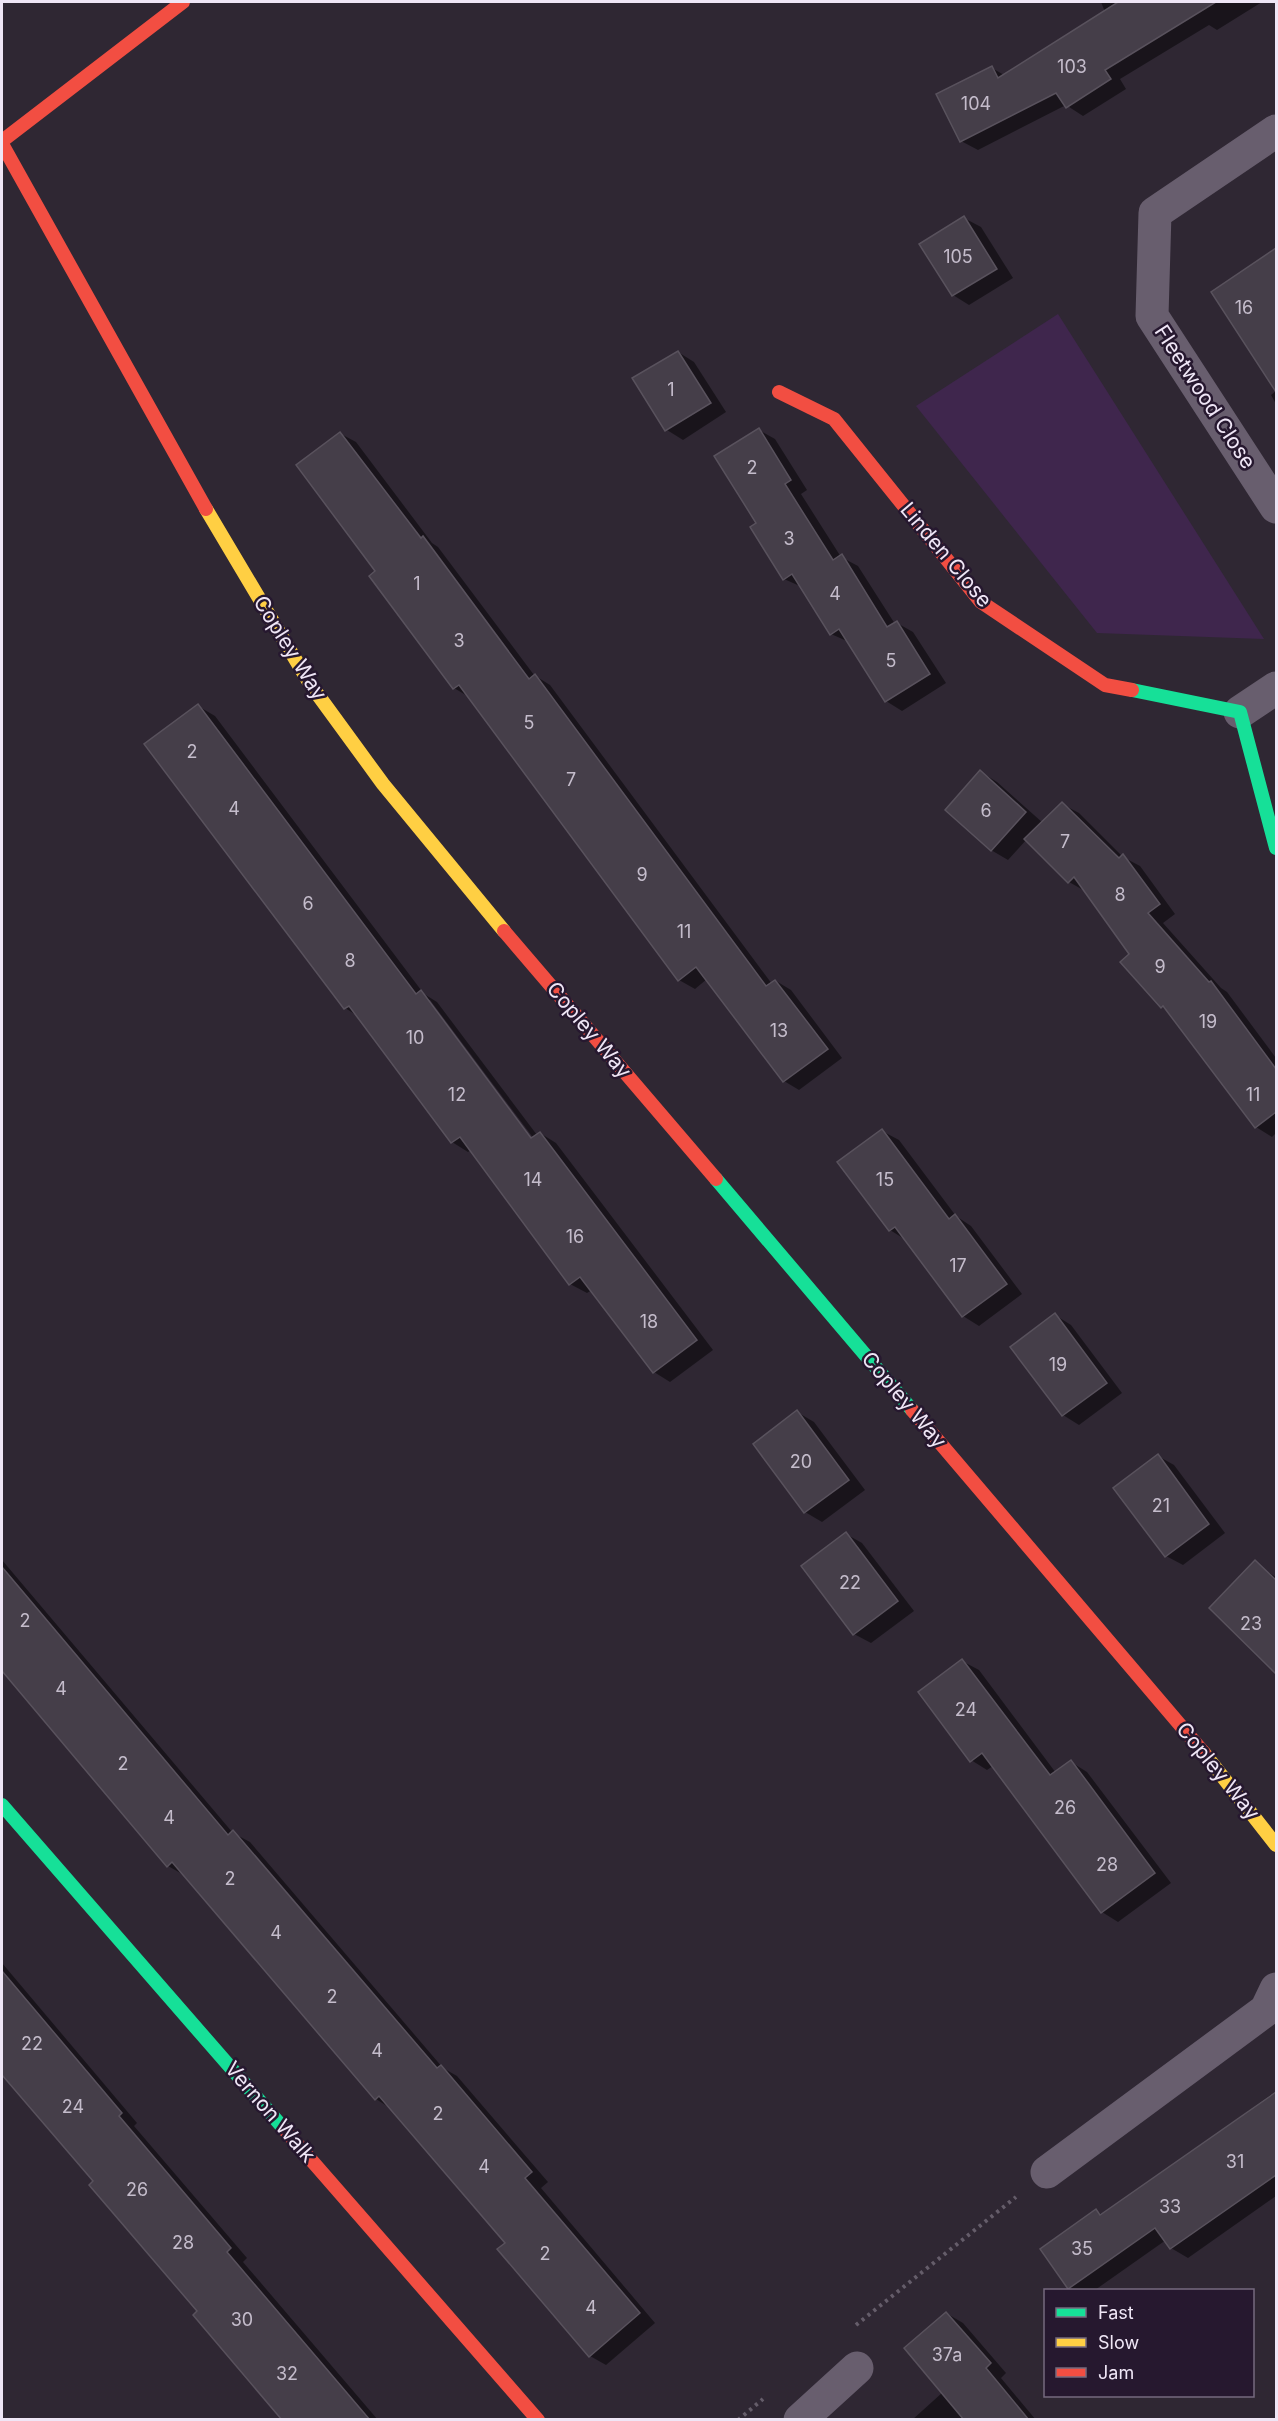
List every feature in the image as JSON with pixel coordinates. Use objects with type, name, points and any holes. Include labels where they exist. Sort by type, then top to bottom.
[{"type":"street","points":[[2,143],[183,2]]},
{"type":"street","name":"Fleetwood Close","points":[[1276,131],[1155,213],[1152,316],[1276,507]]},
{"type":"street","name":"Copley Way","points":[[2,143],[228,547],[310,684],[383,784],[463,882],[1223,1775],[1276,1845]]},
{"type":"street","name":"Linden Close","points":[[779,392],[834,419],[981,602],[1105,685],[1240,712]]},
{"type":"street","points":[[1276,688],[1240,712],[1276,848]]},
{"type":"street","name":"Vernon Walk","points":[[2,1805],[538,2420]]},
{"type":"street","points":[[1047,2172],[1266,2010],[1276,1989]]},
{"type":"street","points":[[800,2420],[857,2368]]},
{"type":"path","points":[[850,2330],[1047,2172]]},
{"type":"path","points":[[738,2420],[766,2397]]},
{"type":"shaded area","points":[[1058,314],[1264,639],[1097,633],[916,406]]},
{"type":"building","points":[[1118,2],[1216,2],[1105,70],[1111,79],[1066,108],[1056,93],[960,142],[936,94],[992,66],[998,78]]},
{"type":"building","points":[[964,216],[997,269],[952,296],[919,244]]},
{"type":"building","points":[[1276,248],[1276,392],[1211,292]]},
{"type":"building","points":[[678,351],[711,403],[665,431],[632,378]]},
{"type":"building","points":[[759,428],[791,480],[785,484],[833,560],[842,554],[887,627],[897,621],[930,674],[885,702],[839,629],[830,635],[792,574],[783,580],[750,527],[756,523],[714,456]]},
{"type":"building","points":[[340,432],[421,538],[423,536],[529,679],[535,674],[766,986],[775,980],[828,1049],[783,1082],[696,967],[678,981],[459,685],[453,689],[369,576],[375,571],[296,465]]},
{"type":"building","points":[[198,704],[416,994],[421,990],[531,1138],[540,1132],[697,1340],[653,1373],[580,1277],[569,1285],[460,1137],[451,1143],[349,1006],[344,1009],[144,744]]},
{"type":"building","points":[[980,770],[1026,812],[991,851],[945,810]]},
{"type":"building","points":[[1062,802],[1119,858],[1123,854],[1160,904],[1148,913],[1209,982],[1211,981],[1276,1069],[1276,1112],[1255,1128],[1163,1006],[1161,1008],[1120,962],[1129,954],[1074,877],[1068,883],[1024,839]]},
{"type":"building","points":[[882,1129],[949,1219],[955,1214],[1007,1284],[962,1317],[895,1227],[889,1231],[837,1162]]},
{"type":"building","points":[[1055,1313],[1107,1383],[1062,1416],[1010,1347]]},
{"type":"building","points":[[797,1410],[849,1480],[804,1513],[753,1444]]},
{"type":"building","points":[[1158,1454],[1209,1524],[1165,1557],[1113,1488]]},
{"type":"building","points":[[846,1532],[898,1601],[853,1635],[801,1566]]},
{"type":"building","points":[[1255,1560],[1276,1580],[1276,1674],[1209,1608]]},
{"type":"building","points":[[2,1567],[228,1835],[233,1830],[437,2068],[441,2065],[532,2172],[525,2178],[640,2313],[589,2357],[497,2249],[505,2243],[379,2096],[375,2100],[172,1862],[167,1867],[2,1671]]},
{"type":"building","points":[[962,1659],[1050,1775],[1071,1760],[1155,1873],[1101,1913],[982,1753],[970,1762],[918,1692]]},
{"type":"building","points":[[2,1971],[122,2113],[119,2116],[231,2248],[227,2252],[370,2420],[282,2420],[193,2315],[197,2311],[89,2185],[93,2181],[2,2075]]},
{"type":"building","points":[[1276,2092],[1276,2175],[1170,2249],[1155,2228],[1068,2289],[1040,2249],[1096,2209],[1100,2215]]},
{"type":"building","points":[[946,2312],[991,2363],[986,2368],[1029,2420],[964,2420],[904,2348]]},
{"type":"traffic: fast","points":[[1132,690],[1240,712],[1276,848]]},
{"type":"traffic: fast","points":[[716,1179],[912,1410]]},
{"type":"traffic: fast","points":[[2,1805],[285,2130]]},
{"type":"traffic: slow","points":[[206,509],[310,684],[383,784],[504,931]]},
{"type":"traffic: slow","points":[[1204,1753],[1276,1845]]},
{"type":"traffic: jam","points":[[2,141],[183,2]]},
{"type":"traffic: jam","points":[[2,144],[206,509]]},
{"type":"traffic: jam","points":[[779,392],[834,419],[981,602],[1105,685],[1132,690]]},
{"type":"traffic: jam","points":[[504,931],[716,1179]]},
{"type":"traffic: jam","points":[[912,1410],[1204,1753]]},
{"type":"traffic: jam","points":[[285,2130],[538,2420]]}]
